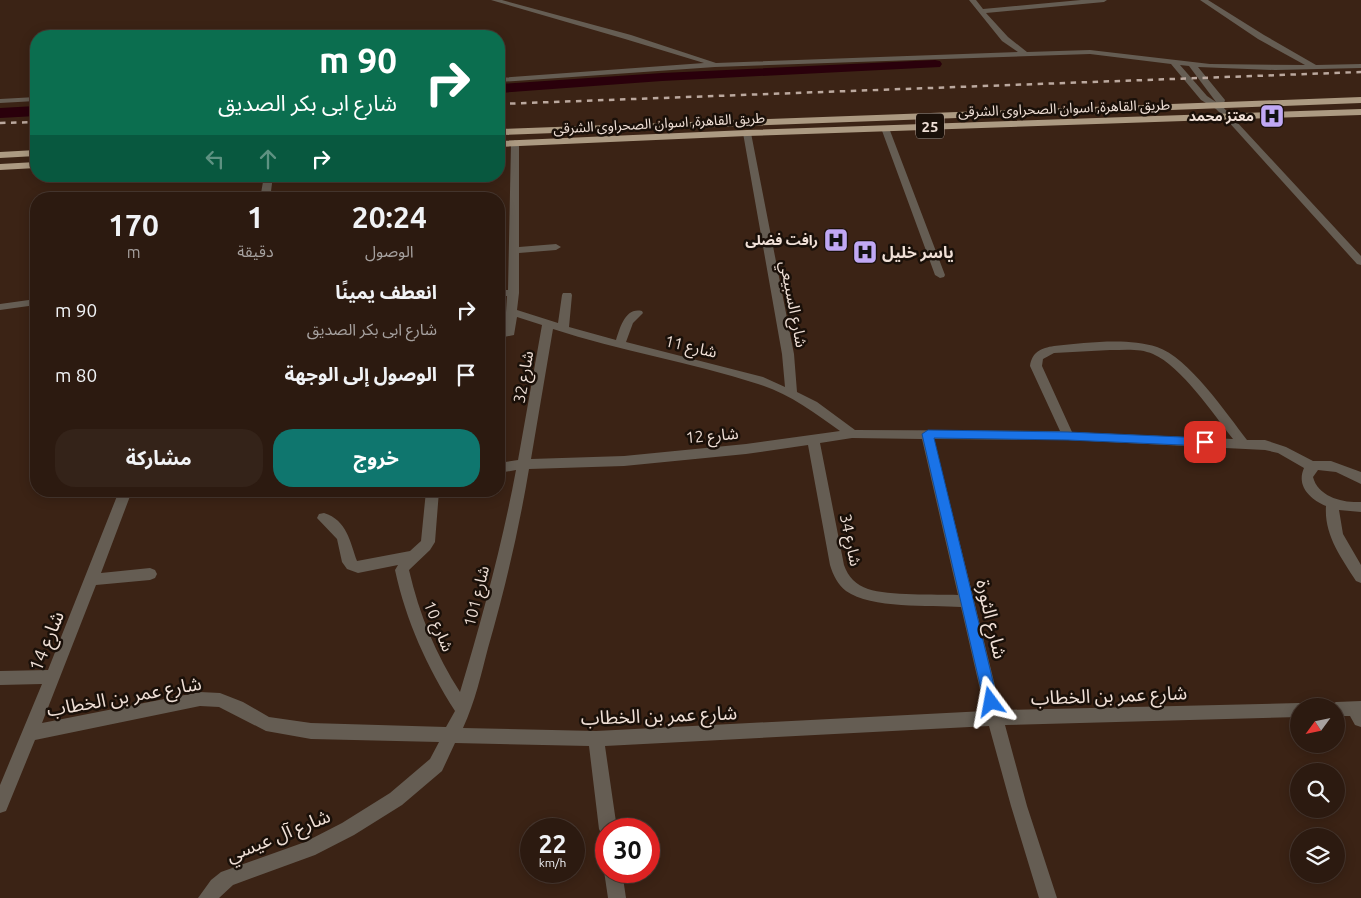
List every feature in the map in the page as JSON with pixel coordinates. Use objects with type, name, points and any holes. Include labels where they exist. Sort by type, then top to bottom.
[{"type":"highway","name":"طريق القاهرة, اسوان الصحراوى الشرقى","points":[[505,132],[1013,112],[1219,107],[1361,100]]},
{"type":"highway","name":"طريق القاهرة, اسوان الصحراوى الشرقى","points":[[505,144],[747,132],[1229,118],[1361,112]]},
{"type":"highway","points":[[0,155],[30,152]]},
{"type":"highway","points":[[0,167],[30,165]]},
{"type":"street","points":[[494,0],[655,45],[715,65]]},
{"type":"street","points":[[972,0],[1005,39],[1024,53]]},
{"type":"street","points":[[981,11],[1104,0]]},
{"type":"street","points":[[1203,0],[1261,37],[1315,68]]},
{"type":"street","points":[[505,80],[715,65],[1024,53],[1111,52],[1191,64],[1315,68],[1361,66]]},
{"type":"street","points":[[1173,62],[1204,98],[1219,107],[1361,262]]},
{"type":"street","points":[[1191,64],[1221,100],[1219,107]]},
{"type":"street","points":[[0,101],[30,99]]},
{"type":"street","points":[[885,128],[940,275]]},
{"type":"street","name":"شارع السبيعي","points":[[747,132],[788,354],[791,393]]},
{"type":"street","points":[[505,333],[510,332],[514,294],[515,143]]},
{"type":"street","points":[[515,250],[556,247]]},
{"type":"street","points":[[505,293],[514,294]]},
{"type":"street","points":[[563,329],[567,295]]},
{"type":"street","points":[[0,307],[30,303]]},
{"type":"street","name":"شارع 11","points":[[512,312],[620,346],[763,382],[791,393],[826,414],[852,434]]},
{"type":"street","points":[[620,346],[628,321],[638,313]]},
{"type":"street","name":"شارع 32","points":[[524,464],[548,324]]},
{"type":"street","points":[[1068,436],[1036,366],[1036,360],[1040,354],[1059,349],[1132,347],[1153,349],[1168,355],[1244,444]]},
{"type":"street","name":"شارع 12","points":[[505,467],[524,464],[624,461],[746,449],[852,434],[1068,436],[1265,445],[1282,450],[1313,467]]},
{"type":"street","name":"شارع الثورة","points":[[928,434],[995,718],[1019,806],[1048,898]]},
{"type":"street","name":"شارع 34","points":[[813,439],[837,565],[840,575],[846,583],[865,595],[877,597],[967,601]]},
{"type":"street","name":"شارع 101","points":[[452,734],[463,710],[500,574],[524,464]]},
{"type":"street","points":[[1361,479],[1339,467],[1329,465],[1313,467],[1308,472],[1309,485],[1323,498],[1333,504],[1344,507],[1361,507]]},
{"type":"street","name":"شارع 14","points":[[0,805],[3,789],[30,733],[124,497]]},
{"type":"street","points":[[324,518],[334,524],[342,534],[346,543],[349,562],[352,566],[358,567],[416,555],[428,542],[432,497]]},
{"type":"street","points":[[1333,504],[1332,524],[1335,535],[1361,577]]},
{"type":"street","name":"شارع 10","points":[[416,555],[405,564],[402,570],[416,621],[436,665],[463,710]]},
{"type":"street","points":[[91,580],[150,574]]},
{"type":"street","points":[[0,678],[53,677]]},
{"type":"street","name":"شارع عمر بن الخطاب","points":[[30,733],[200,700],[220,700],[237,707],[266,724],[311,731],[596,739],[995,718],[1290,710]]},
{"type":"street","points":[[1345,710],[1359,712]]},
{"type":"street","name":"شارع آل عيسي","points":[[208,898],[217,886],[227,878],[309,849],[396,800],[436,765],[452,734]]},
{"type":"street","points":[[596,739],[607,818]]},
{"type":"street","points":[[615,883],[617,898]]},
{"type":"waterway","points":[[505,89],[662,77],[935,64]]},
{"type":"waterway","points":[[0,113],[30,111]]},
{"type":"railway","points":[[505,104],[1361,72]]},
{"type":"railway","points":[[0,123],[30,122]]},
{"type":"place","name":"معتز محمد","points":[[1272,116]]},
{"type":"place","name":"رافت فضلى","points":[[836,240]]},
{"type":"place","name":"ياسر خليل","points":[[865,252]]},
{"type":"route","points":[[991,702],[928,434],[1068,436],[1205,442]]}]
